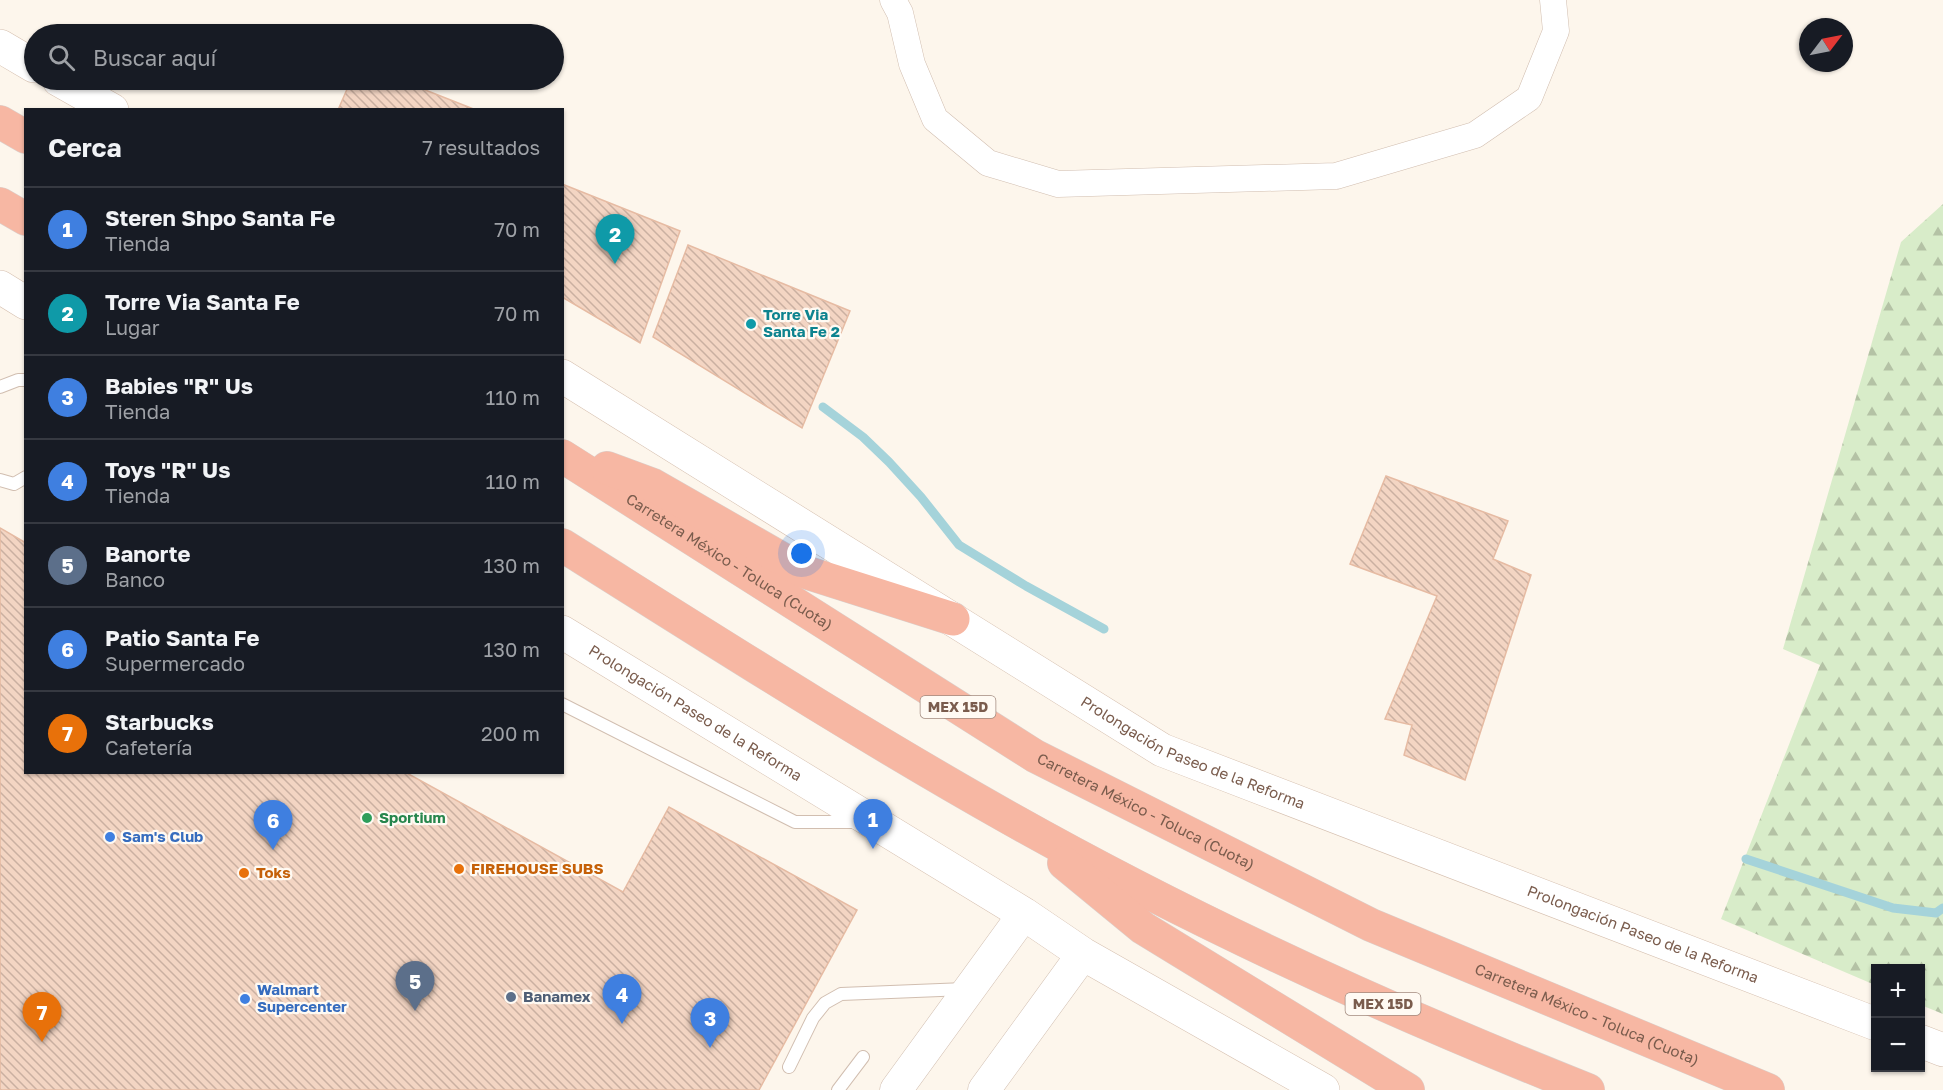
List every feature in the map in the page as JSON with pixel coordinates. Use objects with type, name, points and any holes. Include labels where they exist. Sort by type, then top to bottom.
[{"type":"highway","points":[[0,122],[24,136]]},
{"type":"highway","points":[[0,204],[24,218]]},
{"type":"highway","points":[[564,455],[653,485],[805,572],[953,619]]},
{"type":"highway","name":"Carretera México - Toluca (Cuota)","points":[[564,455],[1035,756],[1371,926],[1768,1090]]},
{"type":"highway","name":"MEX 15D","points":[[564,546],[885,745],[1012,819],[1183,910],[1409,1016],[1588,1090]]},
{"type":"highway","points":[[1012,819],[1143,928],[1408,1090]]},
{"type":"main road","points":[[0,46],[24,60]]},
{"type":"main road","points":[[77,90],[108,108]]},
{"type":"main road","name":"Prolongación Paseo de la Reforma","points":[[564,377],[1162,750],[1871,1022]]},
{"type":"main road","name":"Prolongación Paseo de la Reforma","points":[[564,633],[1024,914],[1083,954],[1323,1090]]},
{"type":"main road","points":[[1925,1043],[1943,1050]]},
{"type":"street","points":[[899,4],[912,64],[935,119],[988,163],[1058,184],[1336,176],[1475,135],[1529,98],[1556,31],[1553,0]]},
{"type":"street","points":[[896,1090],[1024,914]]},
{"type":"street","points":[[984,1090],[1083,954]]},
{"type":"lane","points":[[0,387],[24,380]]},
{"type":"lane","points":[[0,480],[14,484],[24,478]]},
{"type":"lane","points":[[564,705],[795,822],[872,822]]},
{"type":"lane","points":[[789,1067],[813,1018],[825,1003],[841,994],[969,989]]},
{"type":"lane","points":[[838,1090],[863,1057]]},
{"type":"green space","points":[[1943,204],[1943,1014],[1925,1007],[1925,964],[1871,964],[1871,983],[1721,919],[1820,665],[1783,649],[1901,242]]},
{"type":"building","points":[[347,90],[425,90],[471,108],[339,108]]},
{"type":"building","points":[[564,185],[680,231],[640,343],[564,298]]},
{"type":"building","name":"Torre Via Santa Fe 2","points":[[688,245],[850,311],[802,428],[653,337]]},
{"type":"building","points":[[1386,476],[1508,521],[1493,559],[1531,575],[1465,780],[1404,755],[1412,725],[1385,719],[1437,596],[1350,564]]},
{"type":"building","points":[[0,528],[24,542],[24,774],[409,774],[623,892],[669,807],[857,910],[759,1090],[0,1090]]},
{"type":"waterway","points":[[823,407],[863,437],[889,462],[921,497],[959,545],[1026,586],[1104,629]]},
{"type":"waterway","points":[[1746,859],[1893,908],[1936,913],[1943,908]]},
{"type":"place","name":"Torre Via Santa Fe","points":[[615,264]]},
{"type":"place","name":"Torre Via Santa Fe 2","points":[[751,324]]},
{"type":"place","name":"Sportium","points":[[367,818]]},
{"type":"place","name":"Sam's Club","points":[[110,837]]},
{"type":"place","name":"Steren Shpo Santa Fe","points":[[873,849]]},
{"type":"place","name":"Patio Santa Fe","points":[[273,850]]},
{"type":"place","name":"FIREHOUSE SUBS","points":[[459,869]]},
{"type":"place","name":"Toks","points":[[244,873]]},
{"type":"place","name":"Banamex","points":[[511,997]]},
{"type":"place","name":"Walmart Supercenter","points":[[245,999]]},
{"type":"place","name":"Banorte","points":[[415,1011]]},
{"type":"place","name":"Toys \"R\" Us","points":[[622,1024]]},
{"type":"place","name":"Starbucks","points":[[42,1042]]},
{"type":"place","name":"Babies \"R\" Us","points":[[710,1048]]}]
